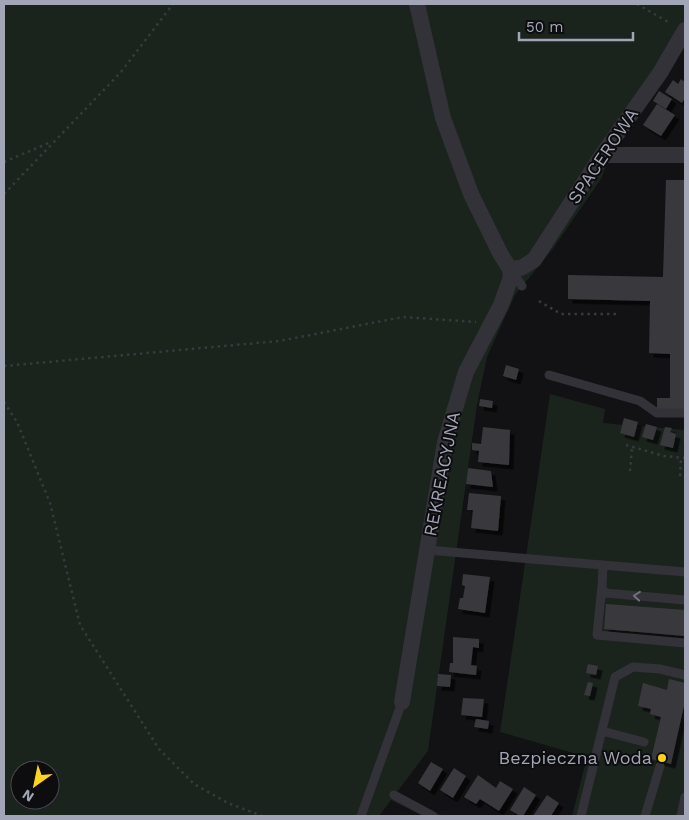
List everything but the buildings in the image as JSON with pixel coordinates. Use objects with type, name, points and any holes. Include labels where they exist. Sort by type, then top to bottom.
[{"type":"street","points":[[417,4],[442,118],[471,194],[501,255],[510,269]]},
{"type":"street","name":"SPACEROWA","points":[[510,269],[521,268],[534,260],[602,155],[660,73],[685,30]]},
{"type":"street","points":[[602,155],[685,155]]},
{"type":"street","name":"REKREACYJNA","points":[[402,702],[447,435],[466,372],[492,324],[509,286],[510,269]]},
{"type":"lane","points":[[510,269],[522,286]]},
{"type":"lane","points":[[550,375],[640,401],[657,413],[685,413]]},
{"type":"lane","points":[[427,550],[685,572]]},
{"type":"lane","points":[[603,565],[597,635],[685,643]]},
{"type":"lane","points":[[602,586],[604,592],[608,594],[685,600]]},
{"type":"lane","points":[[581,816],[615,678],[632,666],[660,669],[685,675]]},
{"type":"lane","points":[[361,816],[402,702]]},
{"type":"lane","points":[[602,731],[644,742]]},
{"type":"lane","points":[[645,816],[660,766]]},
{"type":"lane","points":[[394,795],[433,816]]},
{"type":"lane","points":[[680,816],[685,796]]},
{"type":"path","points":[[4,194],[121,72],[172,4]]},
{"type":"path","points":[[637,4],[685,30]]},
{"type":"path","points":[[4,162],[54,140]]},
{"type":"path","points":[[539,300],[561,314],[618,314]]},
{"type":"path","points":[[4,366],[279,341],[403,317],[492,324]]},
{"type":"path","points":[[4,402],[17,422],[50,503],[80,625],[159,749],[194,784],[228,802],[262,816]]},
{"type":"path","points":[[626,445],[664,456],[683,458],[680,476]]},
{"type":"path","points":[[630,470],[632,447]]},
{"type":"shaded area","points":[[4,4],[685,4],[685,43],[613,149],[601,179],[552,250],[515,295],[487,357],[477,405],[428,751],[397,792],[428,810],[445,816],[423,816],[391,800],[379,816],[4,816]]},
{"type":"shaded area","points":[[550,394],[605,409],[603,423],[685,430],[685,816],[572,816],[587,757],[500,732]]},
{"type":"place","name":"Bezpieczna Woda","points":[[662,758]]}]
